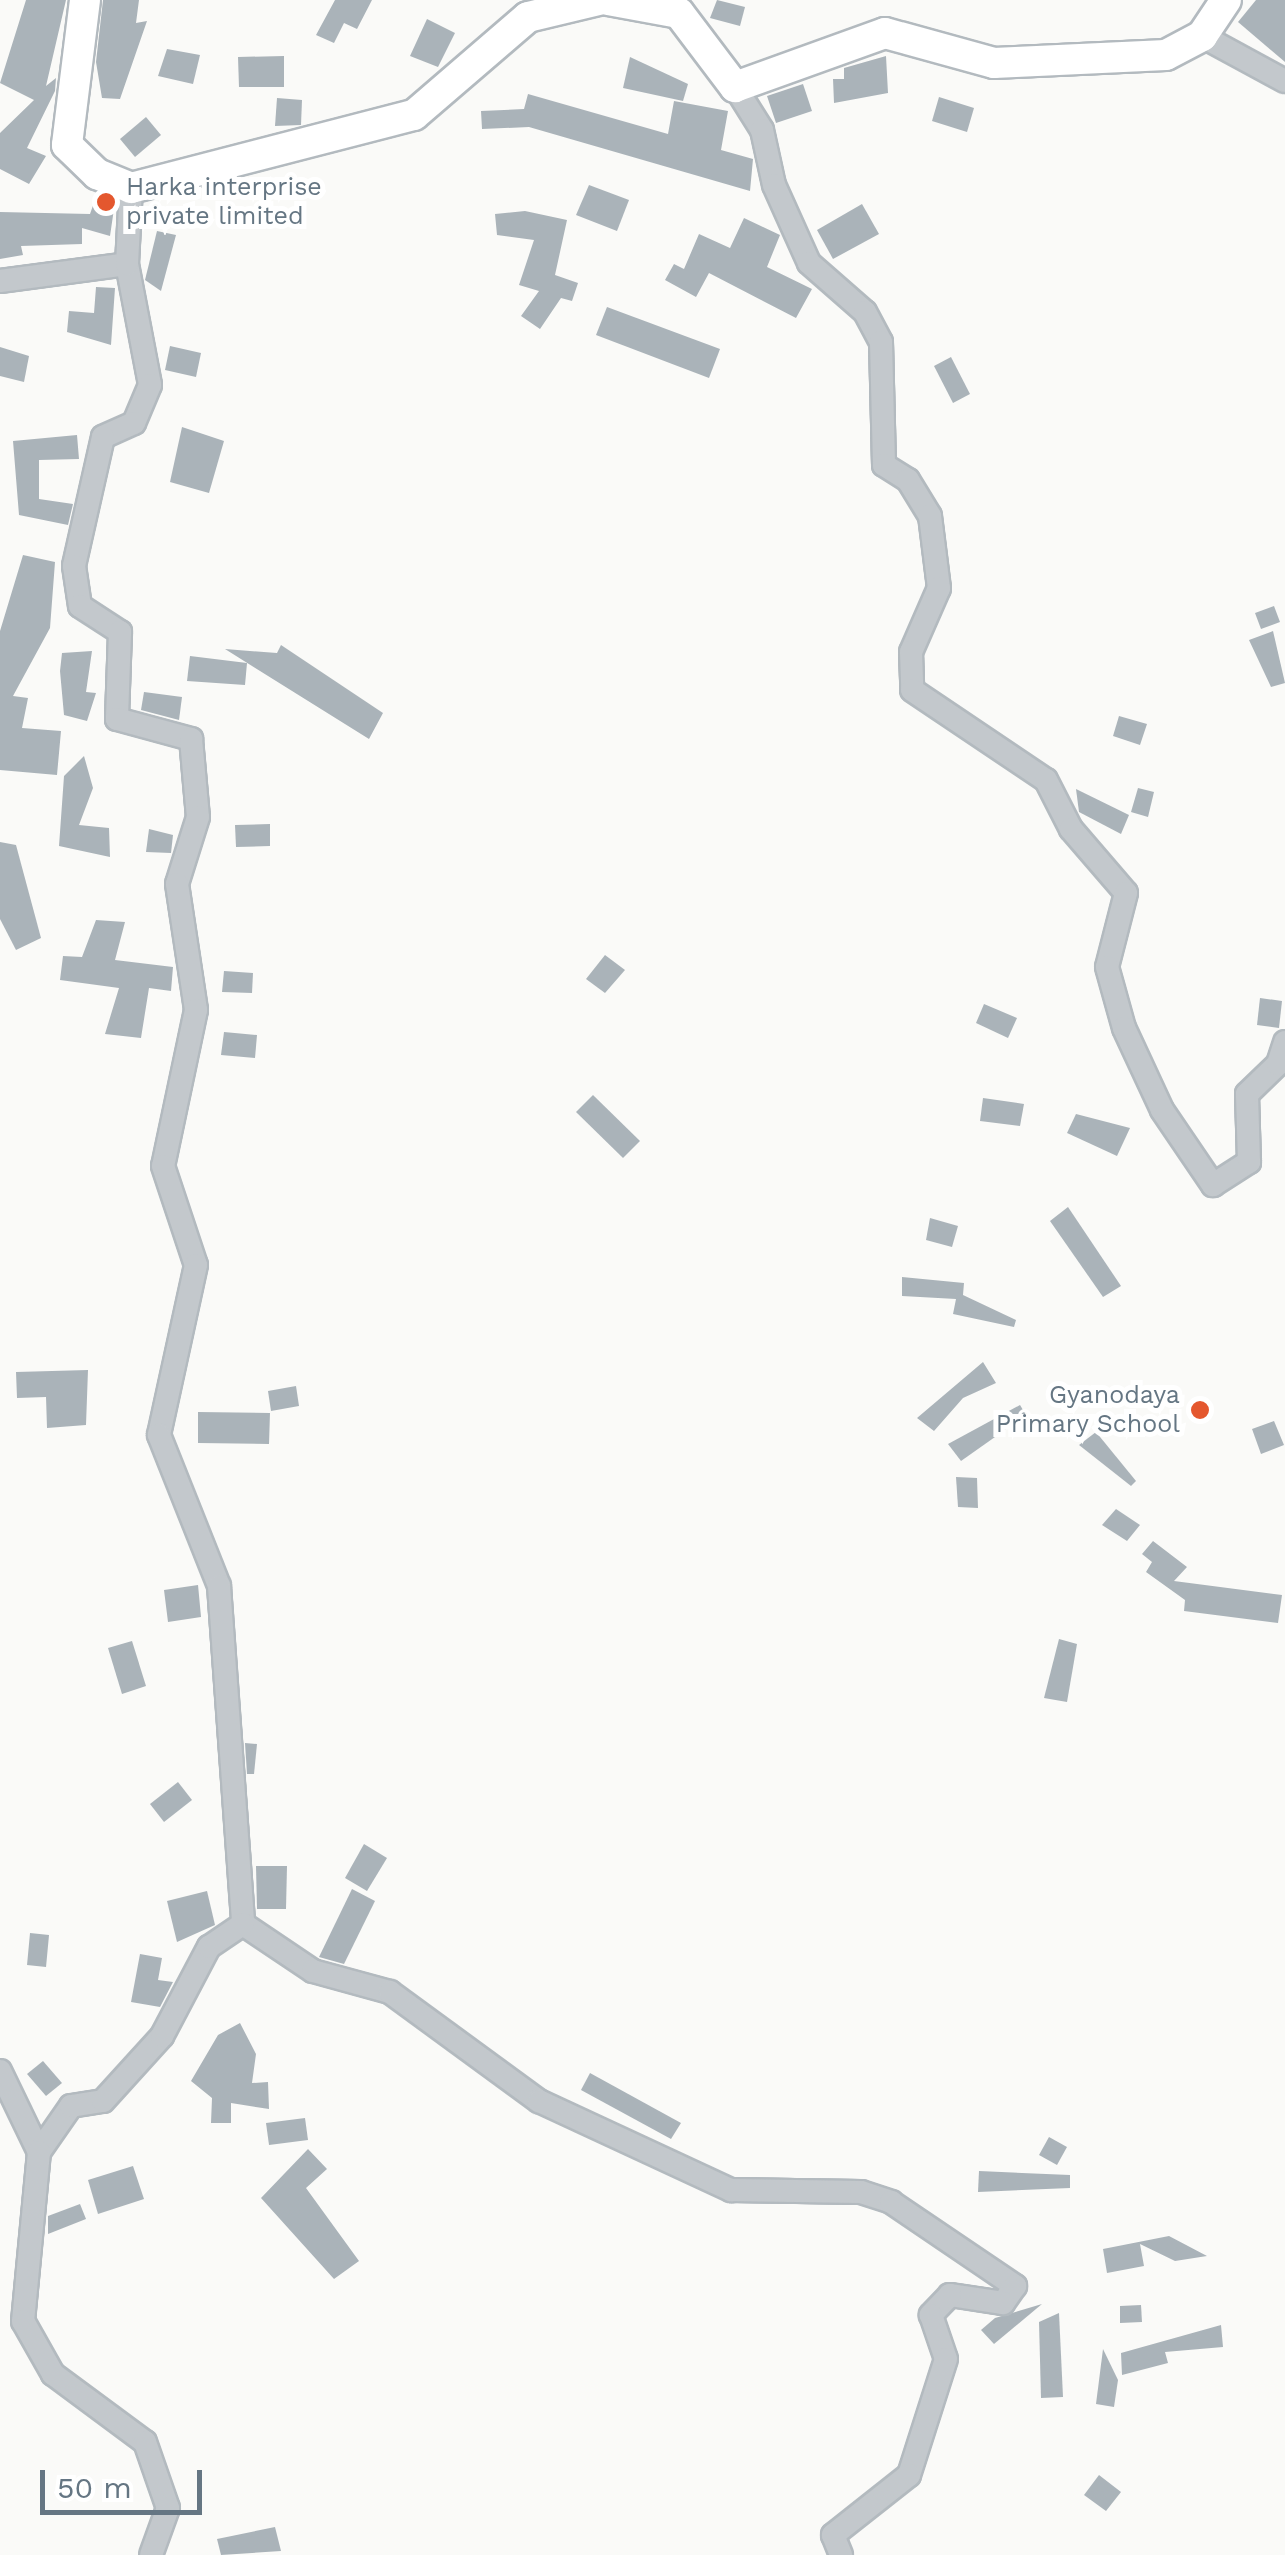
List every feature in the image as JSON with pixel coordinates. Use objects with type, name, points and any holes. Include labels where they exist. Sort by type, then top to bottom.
[{"type":"street","points":[[85,0],[67,145],[97,174],[131,188],[414,115],[528,18],[599,0]]},
{"type":"street","points":[[608,0],[679,13],[735,86],[762,130],[774,186],[809,263],[865,312],[881,342],[884,465],[908,480],[930,516],[939,588],[911,652],[912,690],[1046,780],[1071,829],[1126,892],[1107,967],[1124,1028],[1162,1110],[1213,1185],[1249,1162],[1246,1094],[1278,1064],[1285,1042]]},
{"type":"street","points":[[735,86],[874,34],[994,63],[1139,58],[1202,36],[1226,0]]},
{"type":"street","points":[[1202,36],[1285,81]]},
{"type":"street","points":[[131,188],[127,264],[150,385],[134,423],[103,437],[74,566],[80,606],[120,632],[116,719],[191,739],[198,817],[177,884],[196,1010],[164,1166],[196,1266],[159,1435],[219,1586],[243,1924]]},
{"type":"street","points":[[0,281],[127,264]]},
{"type":"street","points":[[151,2555],[168,2508],[145,2442],[53,2374],[23,2321],[39,2152],[71,2106],[104,2101],[162,2036],[209,1947],[243,1924]]},
{"type":"street","points":[[243,1924],[313,1971],[390,1992],[539,2101],[730,2190],[861,2192],[891,2202],[1015,2286],[1004,2303],[950,2295],[930,2315],[946,2359],[910,2475],[834,2535],[841,2555]]},
{"type":"street","points":[[0,2071],[39,2152]]},
{"type":"building","points":[[26,0],[66,0],[46,86],[56,78],[55,91],[27,148],[46,156],[29,184],[0,169],[0,133],[34,100],[0,83]]},
{"type":"building","points":[[103,0],[139,0],[136,23],[147,21],[120,99],[102,98],[96,62]]},
{"type":"building","points":[[335,0],[372,0],[357,29],[344,23],[334,43],[316,35]]},
{"type":"building","points":[[717,0],[745,7],[740,26],[710,18]]},
{"type":"building","points":[[1256,0],[1285,0],[1285,62],[1238,22]]},
{"type":"building","points":[[427,19],[455,33],[438,67],[410,56]]},
{"type":"building","points":[[167,49],[200,55],[193,84],[158,76]]},
{"type":"building","points":[[284,56],[284,87],[239,87],[238,57]]},
{"type":"building","points":[[886,56],[888,93],[834,103],[833,79],[844,79],[844,68]]},
{"type":"building","points":[[630,57],[688,84],[683,101],[623,88]]},
{"type":"building","points":[[803,84],[812,111],[776,123],[767,96]]},
{"type":"building","points":[[528,94],[668,134],[674,101],[728,111],[721,150],[753,159],[750,191],[529,127],[482,129],[481,111],[524,109]]},
{"type":"building","points":[[939,97],[974,108],[967,132],[932,121]]},
{"type":"building","points":[[277,98],[302,100],[301,125],[275,126]]},
{"type":"building","points":[[146,117],[161,135],[135,157],[120,139]]},
{"type":"building","points":[[589,185],[629,200],[617,231],[576,215]]},
{"type":"building","points":[[97,194],[115,202],[110,236],[82,228],[82,244],[21,246],[23,255],[0,259],[0,212],[90,214]]},
{"type":"building","points":[[862,204],[879,234],[833,259],[817,230]]},
{"type":"building","points":[[525,211],[567,220],[555,275],[578,283],[572,301],[561,298],[540,329],[521,316],[539,291],[519,285],[534,240],[497,235],[495,214]]},
{"type":"building","points":[[744,218],[780,235],[767,267],[812,289],[796,318],[709,273],[696,297],[665,280],[674,264],[684,269],[699,234],[730,248]]},
{"type":"building","points":[[157,231],[176,235],[161,291],[145,280]]},
{"type":"building","points":[[96,287],[115,288],[111,345],[67,332],[69,311],[94,313]]},
{"type":"building","points":[[607,307],[720,349],[709,378],[596,335]]},
{"type":"building","points":[[170,346],[201,353],[196,377],[165,370]]},
{"type":"building","points":[[0,347],[29,356],[24,382],[0,376]]},
{"type":"building","points":[[951,357],[970,394],[953,403],[934,366]]},
{"type":"building","points":[[182,427],[224,441],[209,493],[170,482]]},
{"type":"building","points":[[77,435],[79,459],[39,460],[39,499],[73,504],[68,525],[19,515],[13,441]]},
{"type":"building","points":[[23,555],[55,562],[50,628],[13,696],[28,698],[22,728],[61,731],[57,775],[0,770],[0,631]]},
{"type":"building","points":[[1274,606],[1280,622],[1261,629],[1255,613]]},
{"type":"building","points":[[1273,631],[1285,683],[1271,687],[1249,640]]},
{"type":"building","points":[[281,645],[383,713],[369,739],[225,649],[277,653]]},
{"type":"building","points":[[92,651],[86,692],[96,693],[87,721],[64,715],[60,671],[62,653]]},
{"type":"building","points":[[190,656],[247,663],[245,685],[187,681]]},
{"type":"building","points":[[144,692],[182,697],[179,720],[141,710]]},
{"type":"building","points":[[1119,716],[1147,724],[1140,745],[1113,736]]},
{"type":"building","points":[[84,756],[93,788],[79,825],[109,828],[110,857],[59,846],[64,776]]},
{"type":"building","points":[[1138,788],[1154,792],[1148,817],[1131,812]]},
{"type":"building","points":[[1076,789],[1129,815],[1121,834],[1079,812]]},
{"type":"building","points":[[270,824],[270,846],[236,847],[235,825]]},
{"type":"building","points":[[149,829],[173,835],[171,853],[146,852]]},
{"type":"building","points":[[0,842],[16,845],[41,938],[16,950],[0,919]]},
{"type":"building","points":[[96,920],[125,922],[115,960],[173,967],[171,991],[149,988],[141,1038],[105,1034],[119,988],[60,980],[63,956],[82,957]]},
{"type":"building","points":[[605,955],[625,970],[605,993],[586,979]]},
{"type":"building","points":[[224,971],[253,973],[252,993],[222,992]]},
{"type":"building","points":[[1260,998],[1282,1001],[1279,1028],[1257,1025]]},
{"type":"building","points":[[984,1004],[1017,1018],[1008,1038],[976,1023]]},
{"type":"building","points":[[224,1032],[257,1035],[255,1058],[221,1055]]},
{"type":"building","points":[[593,1095],[640,1141],[623,1158],[576,1112]]},
{"type":"building","points":[[983,1098],[1024,1104],[1020,1126],[980,1121]]},
{"type":"building","points":[[1076,1114],[1130,1128],[1117,1156],[1067,1133]]},
{"type":"building","points":[[1068,1207],[1121,1286],[1103,1297],[1050,1221]]},
{"type":"building","points":[[930,1218],[958,1226],[952,1247],[926,1240]]},
{"type":"building","points":[[902,1277],[964,1283],[963,1295],[1016,1320],[1014,1327],[953,1314],[956,1299],[902,1296]]},
{"type":"building","points":[[983,1362],[996,1383],[963,1398],[934,1431],[917,1418]]},
{"type":"building","points":[[88,1370],[86,1425],[47,1428],[46,1397],[17,1398],[16,1372]]},
{"type":"building","points":[[296,1386],[299,1406],[271,1411],[268,1391]]},
{"type":"building","points":[[1020,1405],[1026,1415],[961,1461],[948,1444]]},
{"type":"building","points":[[198,1412],[270,1413],[269,1444],[198,1443]]},
{"type":"building","points":[[1274,1421],[1284,1445],[1261,1454],[1252,1429]]},
{"type":"building","points":[[1096,1432],[1136,1481],[1131,1486],[1079,1445]]},
{"type":"building","points":[[956,1477],[977,1478],[978,1508],[958,1507]]},
{"type":"building","points":[[1116,1509],[1140,1525],[1127,1541],[1102,1525]]},
{"type":"building","points":[[1153,1541],[1187,1567],[1174,1581],[1282,1595],[1278,1623],[1184,1611],[1185,1600],[1146,1572],[1152,1562],[1142,1554]]},
{"type":"building","points":[[198,1585],[201,1617],[168,1622],[164,1590]]},
{"type":"building","points":[[1059,1639],[1077,1644],[1067,1702],[1044,1698]]},
{"type":"building","points":[[132,1641],[146,1686],[122,1694],[108,1648]]},
{"type":"building","points":[[245,1743],[257,1744],[254,1774],[247,1774]]},
{"type":"building","points":[[178,1782],[192,1800],[164,1822],[150,1804]]},
{"type":"building","points":[[364,1844],[387,1858],[367,1891],[345,1878]]},
{"type":"building","points":[[256,1866],[287,1866],[286,1909],[257,1909]]},
{"type":"building","points":[[352,1889],[375,1901],[344,1964],[319,1957]]},
{"type":"building","points":[[207,1891],[215,1925],[177,1942],[167,1901]]},
{"type":"building","points":[[30,1933],[49,1935],[46,1967],[27,1965]]},
{"type":"building","points":[[140,1954],[162,1958],[158,1980],[173,1982],[160,2007],[131,2002]]},
{"type":"building","points":[[240,2023],[256,2054],[252,2083],[268,2082],[269,2109],[231,2103],[231,2123],[211,2123],[212,2098],[191,2081],[218,2035]]},
{"type":"building","points":[[43,2061],[62,2083],[46,2096],[27,2074]]},
{"type":"building","points":[[590,2073],[681,2123],[671,2139],[581,2090]]},
{"type":"building","points":[[305,2118],[308,2140],[269,2145],[266,2123]]},
{"type":"building","points":[[1049,2137],[1067,2147],[1057,2165],[1039,2155]]},
{"type":"building","points":[[308,2149],[327,2169],[306,2188],[359,2261],[334,2279],[261,2198]]},
{"type":"building","points":[[133,2166],[144,2199],[98,2214],[88,2180]]},
{"type":"building","points":[[979,2171],[1070,2175],[1070,2188],[978,2192]]},
{"type":"building","points":[[80,2204],[86,2219],[48,2234],[48,2216]]},
{"type":"building","points":[[1169,2236],[1207,2256],[1175,2261],[1140,2244],[1144,2266],[1107,2273],[1103,2249]]},
{"type":"building","points":[[1042,2304],[994,2344],[981,2330],[995,2318]]},
{"type":"building","points":[[1141,2305],[1142,2322],[1120,2323],[1120,2306]]},
{"type":"building","points":[[1059,2313],[1063,2397],[1041,2398],[1039,2322]]},
{"type":"building","points":[[1221,2325],[1223,2347],[1165,2352],[1168,2363],[1122,2375],[1121,2353]]},
{"type":"building","points":[[1103,2349],[1118,2380],[1114,2407],[1096,2404]]},
{"type":"building","points":[[1099,2475],[1121,2492],[1106,2511],[1084,2495]]},
{"type":"building","points":[[275,2527],[281,2551],[221,2555],[217,2539]]},
{"type":"place","name":"Harka interprise private limited","points":[[106,202]]},
{"type":"place","name":"Gyanodaya Primary School","points":[[1200,1410]]}]
